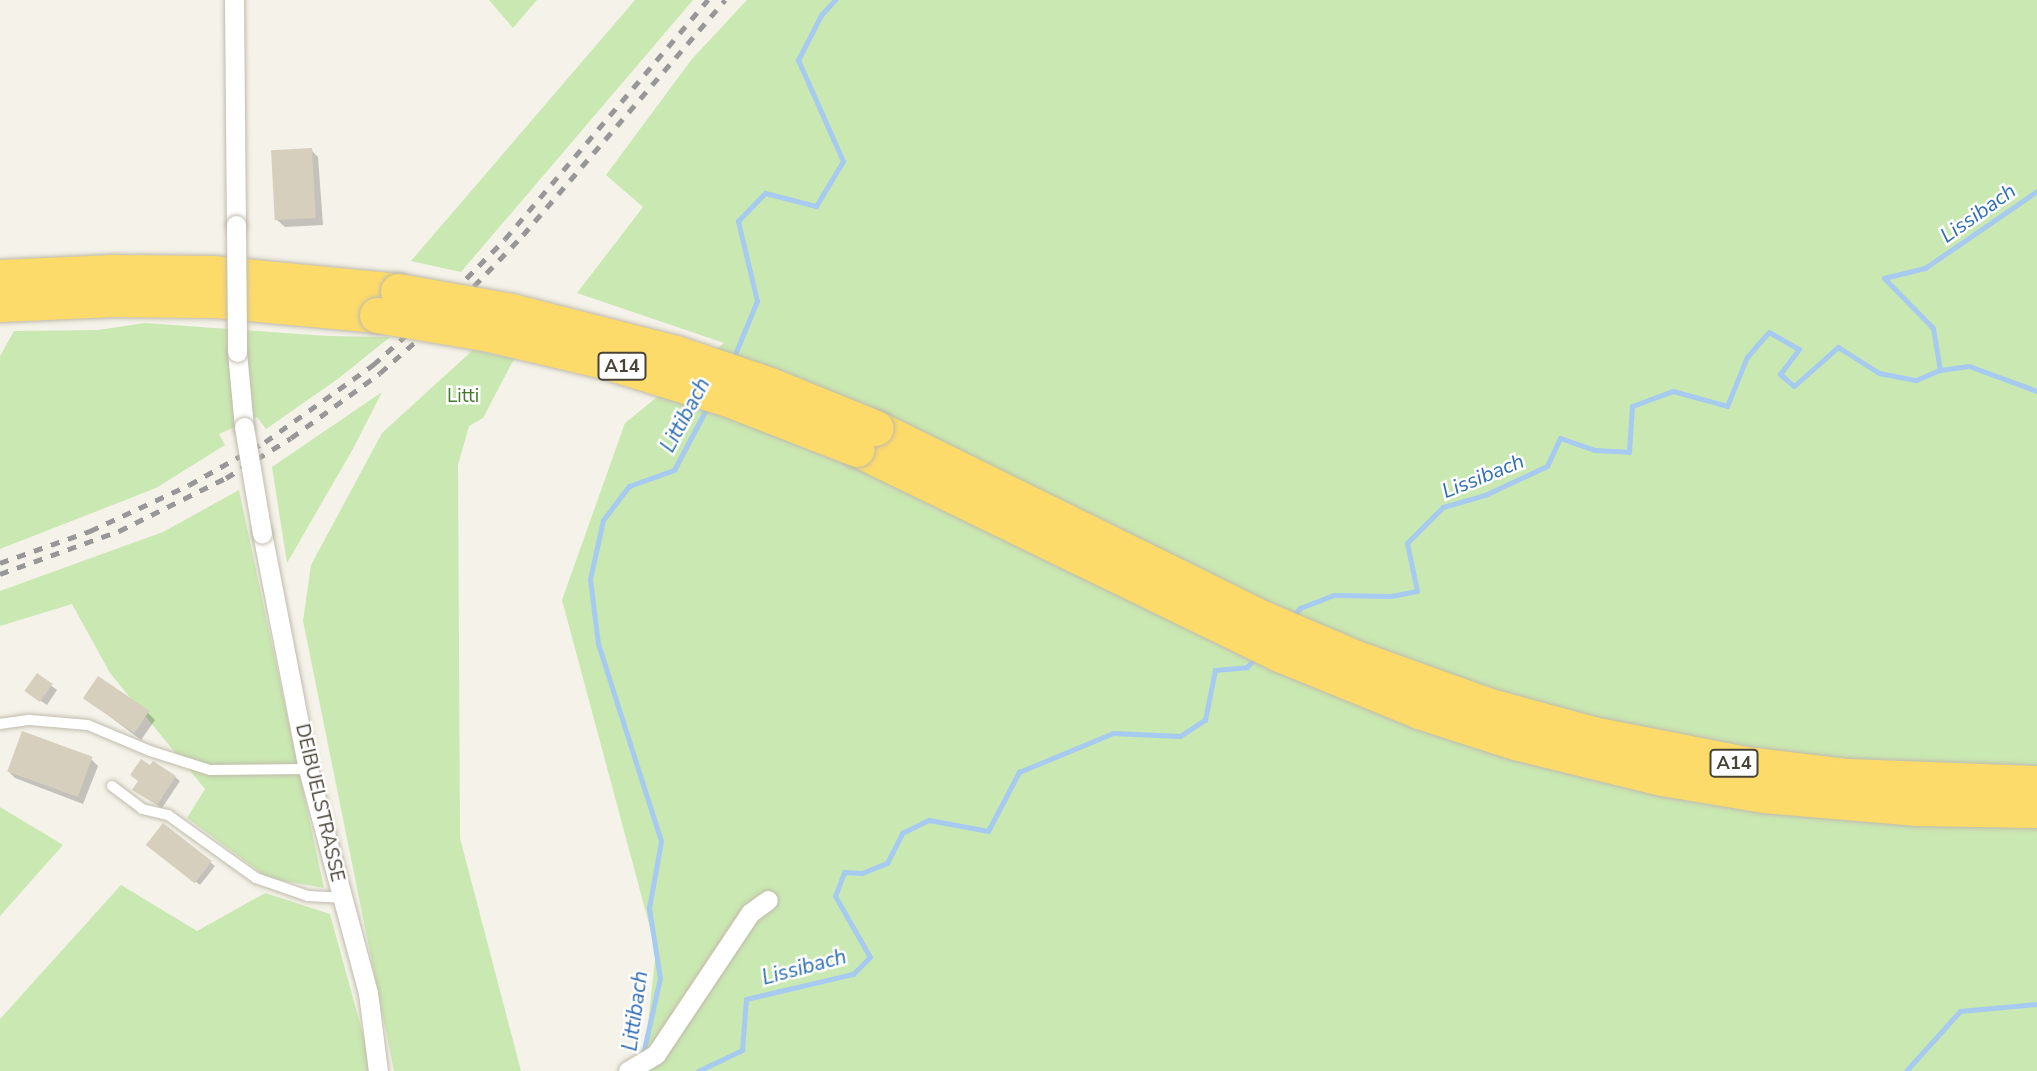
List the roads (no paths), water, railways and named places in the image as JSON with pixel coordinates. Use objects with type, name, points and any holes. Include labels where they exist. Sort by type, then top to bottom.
[{"type":"highway","name":"A14","points":[[0,277],[113,272],[212,273],[388,303]]},
{"type":"highway","name":"A14","points":[[0,304],[113,299],[216,300],[388,303],[511,311],[676,353],[770,385],[867,439],[1091,547],[1356,659],[1429,700],[1562,755],[1710,786],[1866,805],[2037,810]]},
{"type":"highway","name":"A14","points":[[1429,700],[1745,764],[1870,778],[2037,783]]},
{"type":"street","name":"DEIBUELSTRASSE","points":[[234,0],[237,352],[244,427],[262,533],[309,769],[368,993],[378,1071]]},
{"type":"street","points":[[628,1071],[656,1054],[750,913],[768,900]]},
{"type":"lane","points":[[0,724],[30,720],[88,725],[138,747],[210,770],[309,769]]},
{"type":"lane","points":[[112,786],[142,809],[168,815],[256,878],[308,895],[341,898]]},
{"type":"waterway","name":"Littibach","points":[[733,359],[757,301],[738,221],[765,193],[816,206],[843,161],[798,60],[821,15],[835,0]]},
{"type":"waterway","name":"Lissibach","points":[[1293,616],[1300,608],[1334,595],[1391,596],[1417,591],[1407,543],[1443,507],[1485,495],[1547,466],[1560,438],[1595,450],[1629,452],[1632,406],[1673,391],[1727,406],[1747,357],[1769,332],[1799,349],[1780,374],[1794,386],[1838,347],[1879,373],[1916,380],[1940,370],[1933,328],[1884,278],[1925,268],[2037,191]]},
{"type":"waterway","points":[[1940,370],[1969,366],[2037,391]]},
{"type":"waterway","name":"Littibach","points":[[643,1054],[660,978],[649,908],[661,841],[598,644],[590,579],[603,520],[629,486],[674,470],[709,404]]},
{"type":"waterway","name":"Lissibach","points":[[698,1071],[742,1050],[746,999],[853,974],[870,957],[835,896],[844,872],[862,873],[887,863],[902,833],[929,820],[988,831],[1019,772],[1113,733],[1180,736],[1205,720],[1215,670],[1247,667],[1256,657]]},
{"type":"waterway","points":[[1906,1071],[1960,1011],[2037,1004]]},
{"type":"railway","points":[[0,563],[90,531],[189,485],[265,442],[373,365],[441,304],[505,239],[708,0]]},
{"type":"railway","points":[[0,574],[119,531],[226,478],[291,438],[380,373],[449,312],[523,235],[725,0]]},
{"type":"park label","name":"Litti","points":[[463,397]]}]
